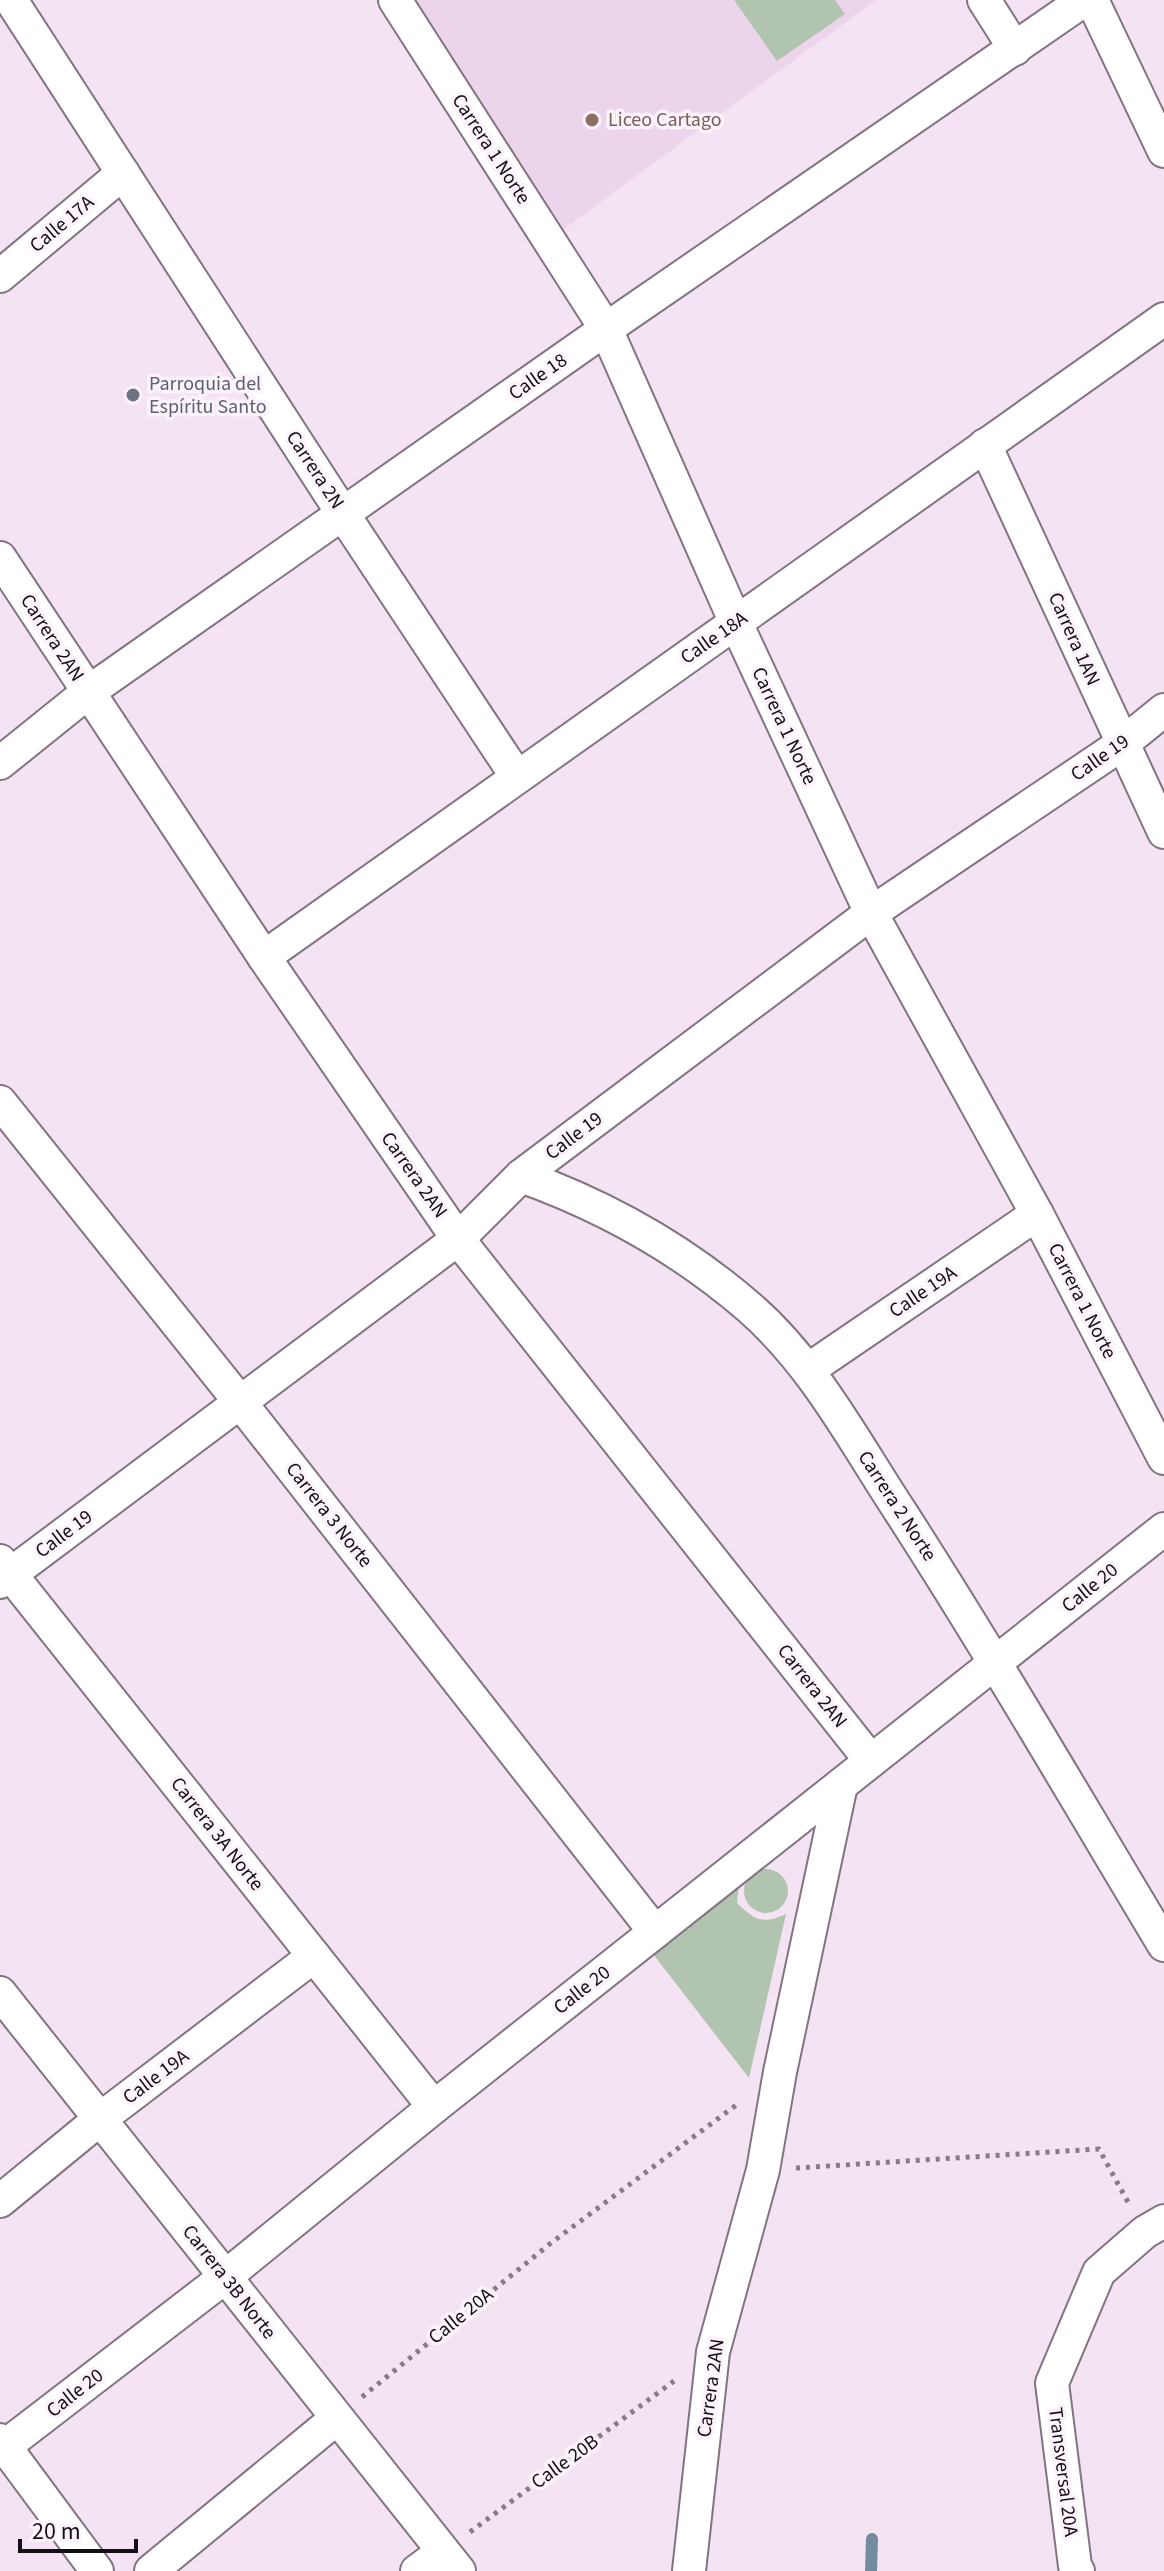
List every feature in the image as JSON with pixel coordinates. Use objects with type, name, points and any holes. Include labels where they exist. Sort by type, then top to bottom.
[{"type":"street","name":"Carrera 2N","points":[[11,0],[517,777]]},
{"type":"street","name":"Carrera 1 Norte","points":[[395,0],[606,329],[736,623],[871,913],[1037,1214],[1164,1458]]},
{"type":"street","points":[[984,0],[1015,49]]},
{"type":"street","name":"Calle 18","points":[[0,763],[87,693],[606,329],[1084,0]]},
{"type":"street","points":[[1092,0],[1164,151]]},
{"type":"street","name":"Calle 17A","points":[[0,276],[123,173]]},
{"type":"street","name":"Calle 18A","points":[[264,957],[1164,319]]},
{"type":"street","name":"Carrera 1AN","points":[[985,445],[1164,832]]},
{"type":"street","name":"Carrera 2AN","points":[[0,558],[264,957],[458,1239],[871,1761]]},
{"type":"street","name":"Calle 19","points":[[3,1572],[240,1402],[458,1239],[521,1176],[871,913],[1122,744],[1164,710]]},
{"type":"street","name":"Carrera 3 Norte","points":[[0,1102],[240,1402],[655,1932]]},
{"type":"street","name":"Carrera 2 Norte","points":[[521,1176],[635,1225],[700,1267],[752,1310],[808,1370],[995,1664],[1164,1945]]},
{"type":"street","name":"Calle 19A","points":[[808,1370],[1037,1214]]},
{"type":"street","name":"Calle 20","points":[[2,2446],[225,2277],[434,2107],[1164,1529]]},
{"type":"street","name":"Carrera 3A Norte","points":[[3,1572],[434,2107]]},
{"type":"street","name":"Carrera 2AN","points":[[689,2571],[713,2352],[763,2170],[780,2072],[841,1785]]},
{"type":"street","name":"Calle 19A","points":[[0,2201],[100,2119],[314,1956]]},
{"type":"street","name":"Carrera 3B Norte","points":[[0,1993],[451,2561]]},
{"type":"street","name":"Transversal 20A","points":[[1078,2571],[1052,2383],[1099,2272],[1154,2227]]},
{"type":"street","points":[[151,2571],[337,2418]]},
{"type":"street","points":[[2,2446],[97,2571]]},
{"type":"street","points":[[417,2571],[451,2561]]},
{"type":"path","name":"Calle 20A","points":[[337,2418],[551,2243],[780,2072]]},
{"type":"path","points":[[763,2170],[1099,2149],[1154,2227]]},
{"type":"path","name":"Calle 20B","points":[[451,2561],[713,2352]]},
{"type":"shaded area","name":"Liceo Cartago","points":[[395,0],[876,0],[549,240]]},
{"type":"green space","points":[[734,0],[835,0],[845,14],[777,61]]},
{"type":"green space","points":[[766,1869],[781,1876],[788,1891],[781,1906],[766,1913],[751,1906],[744,1891],[751,1876]]},
{"type":"green space","points":[[739,1883],[737,1903],[749,1913],[765,1920],[786,1914],[749,2078],[653,1954]]},
{"type":"waterway","points":[[871,2571],[872,2539]]},
{"type":"place","name":"Liceo Cartago","points":[[592,120]]},
{"type":"place","name":"Parroquia del Espíritu Santo","points":[[133,395]]}]
